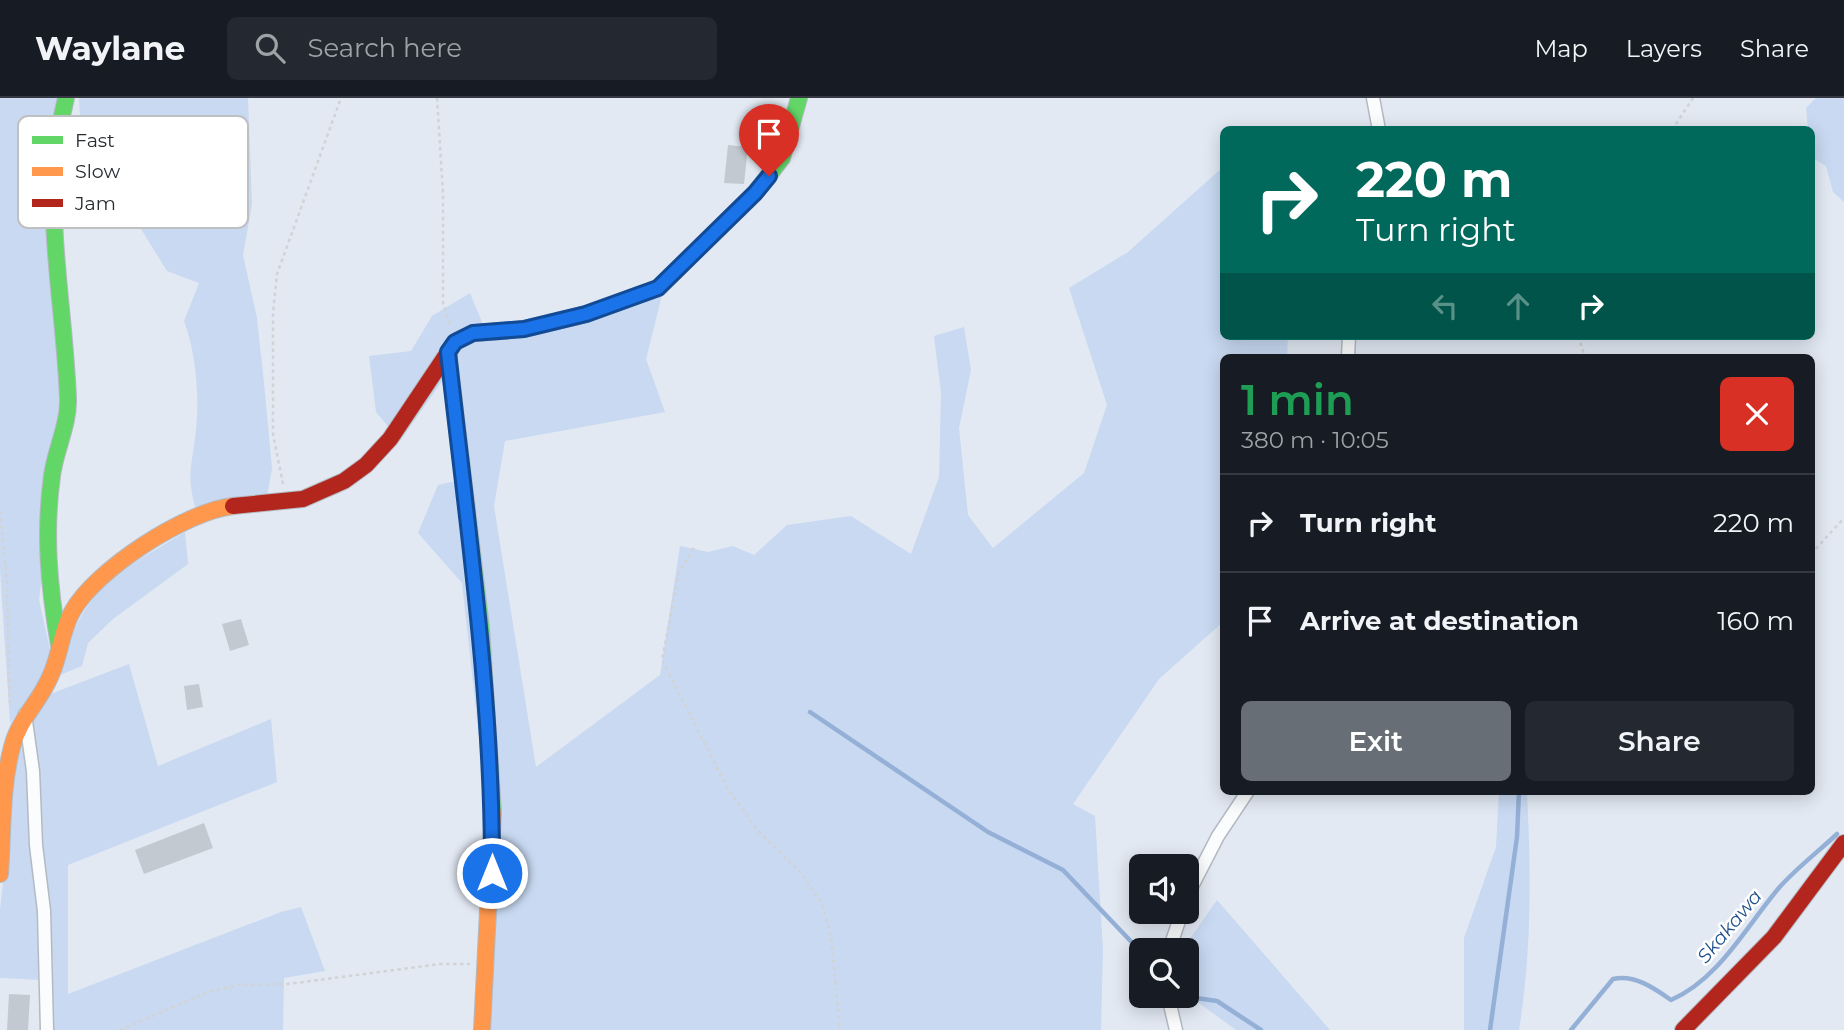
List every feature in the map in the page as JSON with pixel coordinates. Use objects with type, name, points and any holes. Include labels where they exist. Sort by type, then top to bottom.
[{"type":"street","points":[[62,116],[66,98]]},
{"type":"street","points":[[0,874],[4,785],[14,739],[25,713],[49,680],[73,610],[86,591],[117,563],[212,511],[224,507],[303,499],[323,492],[366,465],[410,412],[452,347],[473,333],[524,329],[586,314],[658,288],[755,193],[782,158],[799,98]]},
{"type":"street","points":[[1373,98],[1378,126]]},
{"type":"street","points":[[56,228],[58,295],[68,402],[52,475],[48,540],[48,580],[59,645]]},
{"type":"street","points":[[452,347],[493,791],[492,900],[483,973],[482,1030]]},
{"type":"street","points":[[25,713],[30,740],[44,911],[47,1030]]},
{"type":"street","points":[[1199,873],[1218,836],[1245,795]]},
{"type":"street","points":[[1683,1030],[1774,937],[1844,843]]},
{"type":"street","points":[[1171,1008],[1176,1030]]},
{"type":"path","points":[[274,503],[284,483],[273,434],[272,313],[277,274],[341,98]]},
{"type":"path","points":[[437,98],[443,193],[443,303],[452,347]]},
{"type":"path","points":[[1675,126],[1693,98]]},
{"type":"path","points":[[0,511],[7,584],[8,679],[14,739]]},
{"type":"path","points":[[1815,550],[1844,518]]},
{"type":"path","points":[[694,548],[679,572],[662,660],[686,713],[728,789],[758,831],[802,874],[822,904],[831,936],[840,1030]]},
{"type":"path","points":[[120,1030],[208,992],[238,985],[288,984],[465,962],[483,973]]},
{"type":"shaded area","points":[[0,98],[62,98],[62,116],[18,116],[18,228],[64,228],[66,380],[39,600],[51,654],[45,677],[10,723],[0,570]]},
{"type":"shaded area","points":[[79,98],[248,98],[252,204],[248,227],[248,116],[80,116]]},
{"type":"shaded area","points":[[1816,98],[1844,98],[1844,202],[1833,192],[1826,166],[1815,159],[1815,126],[1808,126],[1806,108]]},
{"type":"shaded area","points":[[1220,170],[1220,340],[1288,340],[1287,354],[1220,354],[1220,625],[1159,679],[1073,804],[1095,816],[1103,950],[1101,1030],[478,1030],[486,899],[483,773],[462,583],[418,533],[438,485],[456,481],[443,380],[400,441],[376,412],[369,356],[411,351],[432,316],[470,293],[488,337],[663,291],[646,359],[665,412],[505,441],[494,506],[536,767],[660,675],[680,546],[708,552],[733,546],[754,555],[787,525],[851,516],[911,554],[939,477],[941,393],[934,336],[964,327],[971,370],[959,428],[968,515],[993,548],[1084,473],[1107,405],[1069,288],[1128,252]]},
{"type":"shaded area","points":[[140,228],[248,228],[243,255],[257,318],[272,468],[267,496],[232,499],[195,507],[190,479],[197,394],[192,349],[184,321],[199,283],[167,271]]},
{"type":"shaded area","points":[[185,532],[188,564],[113,619],[88,643],[82,666],[60,675],[68,646],[89,603],[120,573]]},
{"type":"shaded area","points":[[129,664],[158,766],[271,719],[277,782],[68,865],[68,994],[281,912],[301,907],[325,971],[284,978],[283,1030],[54,1030],[31,712],[45,696]]},
{"type":"shaded area","points":[[25,737],[42,980],[0,978],[0,910],[19,739]]},
{"type":"shaded area","points":[[1499,795],[1527,795],[1529,911],[1519,1030],[1464,1030],[1464,938],[1496,847]]},
{"type":"shaded area","points":[[1217,900],[1330,1030],[1236,1030],[1199,1003],[1199,938],[1190,938]]},
{"type":"building","points":[[728,145],[748,147],[744,184],[724,183]]},
{"type":"building","points":[[241,619],[249,645],[230,651],[222,624]]},
{"type":"building","points":[[199,684],[203,707],[187,710],[184,686]]},
{"type":"building","points":[[204,823],[213,848],[144,874],[135,850]]},
{"type":"building","points":[[9,994],[30,995],[28,1030],[7,1030]]},
{"type":"waterway","points":[[810,712],[988,832],[1063,870],[1129,939]]},
{"type":"waterway","points":[[1490,1030],[1517,837],[1519,795]]},
{"type":"waterway","name":"Skakawa","points":[[1571,1030],[1613,979],[1636,980],[1671,1000],[1703,980],[1785,882],[1837,834]]},
{"type":"waterway","points":[[1199,998],[1217,1001],[1261,1030]]},
{"type":"traffic: fast","points":[[62,116],[66,98]]},
{"type":"traffic: fast","points":[[502,331],[524,329],[586,314],[658,288],[755,193],[782,158],[799,98]]},
{"type":"traffic: fast","points":[[55,228],[68,399],[54,467],[48,519],[50,582],[59,645]]},
{"type":"traffic: fast","points":[[448,352],[481,627],[493,812]]},
{"type":"traffic: slow","points":[[0,874],[4,794],[12,747],[19,728],[50,677],[72,612],[100,578],[144,545],[191,519],[233,506]]},
{"type":"traffic: slow","points":[[482,1030],[493,812]]},
{"type":"traffic: jam","points":[[233,506],[303,499],[344,481],[366,465],[390,439],[455,342],[473,333],[502,331]]},
{"type":"traffic: jam","points":[[1683,1030],[1774,937],[1844,843]]},
{"type":"route","points":[[492,873],[493,791],[486,704],[448,352],[455,342],[473,333],[524,329],[586,314],[658,288],[769,176]]}]
